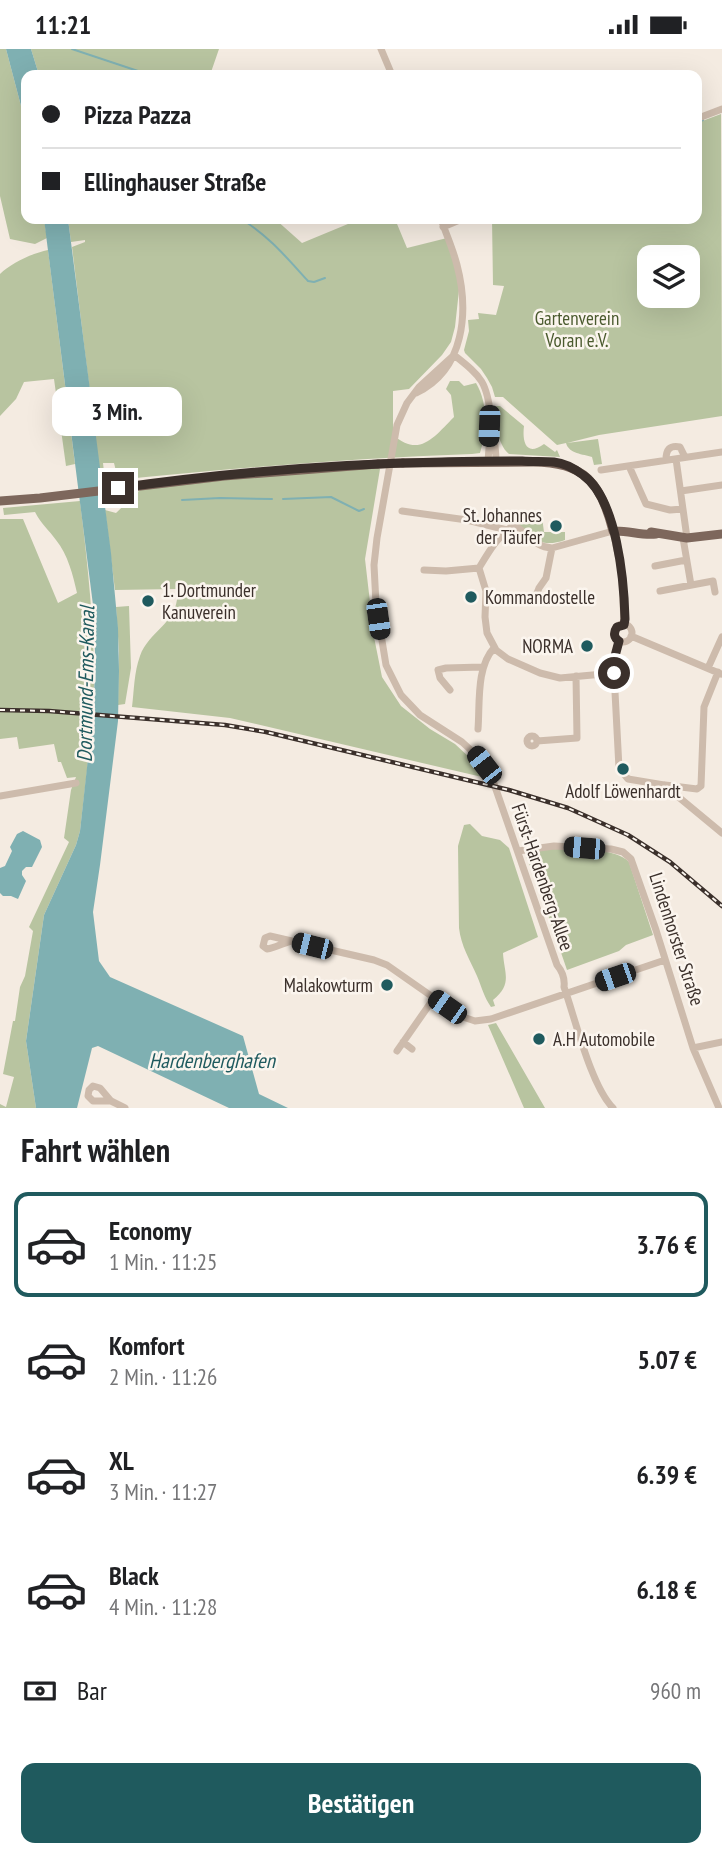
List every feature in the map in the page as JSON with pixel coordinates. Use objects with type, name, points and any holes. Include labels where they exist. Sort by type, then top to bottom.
[{"type":"main road","points":[[0,501],[296,469],[403,463],[554,462],[569,467],[593,484],[602,497],[612,528],[622,525],[685,538],[722,536]]},
{"type":"street","points":[[381,49],[390,70]]},
{"type":"street","points":[[702,117],[722,109]]},
{"type":"street","points":[[442,224],[457,265],[461,296],[462,329],[454,355],[477,374],[484,384],[490,403],[492,461]]},
{"type":"street","name":"Fürst-Hardenberg-Allee","points":[[454,355],[448,367],[407,403],[397,425],[374,565],[376,604],[386,665],[401,695],[411,707],[473,752],[484,765],[498,792],[557,965],[560,983],[565,990],[595,1078],[613,1108]]},
{"type":"street","points":[[666,460],[666,453],[674,446],[680,447],[685,457]]},
{"type":"street","points":[[601,470],[722,452]]},
{"type":"street","points":[[676,459],[691,585]]},
{"type":"street","points":[[629,466],[646,504],[670,510],[683,509]]},
{"type":"street","points":[[681,491],[706,483],[722,485]]},
{"type":"street","points":[[402,511],[467,520],[507,530]]},
{"type":"street","points":[[614,673],[560,678],[540,673],[508,659],[494,648],[489,638],[486,626],[486,591],[479,568],[492,548],[514,525],[532,541],[552,548],[612,528],[622,574],[624,625]]},
{"type":"street","points":[[534,598],[546,578],[552,548]]},
{"type":"street","points":[[655,566],[686,560]]},
{"type":"street","points":[[424,570],[479,568]]},
{"type":"street","points":[[660,591],[713,581],[715,592]]},
{"type":"street","points":[[624,625],[630,629],[631,636],[625,642],[619,641],[614,635],[615,630],[624,625]]},
{"type":"street","points":[[619,641],[614,673],[618,768],[628,779],[699,788],[704,707],[720,673],[631,636]]},
{"type":"street","points":[[708,668],[722,637]]},
{"type":"street","points":[[478,729],[482,667],[486,656],[494,648]]},
{"type":"street","points":[[450,690],[440,678],[438,670],[482,667]]},
{"type":"street","points":[[537,741],[577,738],[576,676]]},
{"type":"street","points":[[0,796],[76,783]]},
{"type":"street","points":[[664,785],[722,833]]},
{"type":"street","name":"Lindenhorster Straße","points":[[518,851],[554,846],[611,849],[623,852],[631,859],[693,1048],[719,1108]]},
{"type":"street","points":[[292,941],[387,965],[460,1016],[468,1020],[482,1021],[565,990],[665,960]]},
{"type":"street","points":[[397,1051],[434,998]]},
{"type":"street","points":[[404,1042],[412,1049]]},
{"type":"street","points":[[693,1048],[722,1042]]},
{"type":"street","points":[[111,1101],[125,1108]]},
{"type":"green space","points":[[0,49],[6,49],[21,106],[21,224],[45,224],[47,238],[35,244],[10,239],[0,196]]},
{"type":"green space","points":[[31,49],[219,49],[212,70],[37,70]]},
{"type":"green space","name":"Gartenverein Voran e.V.","points":[[721,114],[722,416],[599,435],[567,443],[598,439],[602,464],[594,465],[592,457],[573,451],[566,443],[557,445],[503,397],[495,397],[481,369],[464,350],[469,331],[468,320],[479,319],[478,313],[496,315],[504,286],[493,285],[492,224],[702,224],[702,121]]},
{"type":"green space","points":[[69,224],[281,224],[302,243],[348,224],[397,224],[407,248],[447,238],[460,281],[451,342],[409,389],[393,391],[393,435],[411,445],[419,445],[433,438],[454,417],[451,395],[446,389],[450,381],[459,381],[464,386],[476,383],[483,399],[485,417],[480,453],[294,464],[116,480],[114,463],[103,463],[105,481],[101,482],[72,247],[85,240],[71,242]]},
{"type":"green space","points":[[48,250],[75,464],[66,466],[54,379],[24,382],[16,399],[0,416],[0,274],[22,259]]},
{"type":"green space","points":[[496,406],[500,406],[524,426],[526,446],[533,449],[544,444],[555,452],[557,450],[560,457],[509,454],[499,438]]},
{"type":"green space","points":[[380,469],[365,559],[374,637],[382,677],[401,706],[430,729],[455,744],[469,757],[482,777],[230,718],[132,707],[140,656],[144,647],[174,610],[177,589],[115,590],[105,510],[116,513],[142,488],[227,478]]},
{"type":"green space","points":[[80,501],[90,599],[94,696],[86,696],[84,718],[93,719],[80,831],[44,915],[26,1041],[36,1108],[0,1108],[0,1104],[6,1107],[14,1077],[3,1074],[33,931],[29,927],[69,842],[64,838],[71,790],[76,777],[67,778],[61,762],[58,762],[54,744],[19,749],[17,737],[0,739],[0,519],[23,519],[58,603],[77,593],[64,552],[35,512],[4,515],[3,508]]},
{"type":"green space","points":[[541,510],[544,532],[565,532],[565,540],[542,542],[515,521],[520,516]]},
{"type":"green space","points":[[129,606],[131,668],[125,704],[118,705],[119,651],[116,607]]},
{"type":"green space","points":[[470,824],[482,836],[500,840],[509,848],[538,937],[503,953],[505,983],[493,1000],[495,1006],[491,1007],[464,947],[459,928],[458,846],[464,825]]},
{"type":"green space","points":[[538,850],[588,850],[616,854],[629,862],[653,935],[567,970],[526,857]]},
{"type":"green space","points":[[496,1023],[545,1108],[524,1108],[488,1025]]},
{"type":"water","points":[[6,49],[31,49],[37,70],[21,70],[21,106]]},
{"type":"water","name":"Hardenberghafen","points":[[45,224],[69,224],[111,553],[118,628],[118,721],[93,912],[99,961],[110,977],[243,1036],[259,1094],[288,1108],[229,1108],[98,1046],[92,1048],[77,1108],[36,1108],[26,1041],[44,915],[80,831],[94,704],[93,605]]},
{"type":"water","points":[[23,831],[40,840],[42,847],[32,867],[26,867],[22,871],[26,881],[18,899],[0,893],[0,868],[5,866],[17,834]]},
{"type":"waterway","points":[[72,49],[135,70]]},
{"type":"waterway","points":[[249,224],[285,255],[308,281],[325,278]]},
{"type":"waterway","points":[[283,499],[331,497],[359,511],[364,509]]},
{"type":"waterway","points":[[182,500],[272,499]]},
{"type":"railway","points":[[0,710],[49,711],[225,725],[266,732],[509,790],[568,808],[628,835],[670,862],[722,906]]},
{"type":"place","name":"St. Johannes der Täufer","points":[[556,526]]},
{"type":"place","name":"Kommandostelle","points":[[471,597]]},
{"type":"place","name":"1. Dortmunder Kanuverein","points":[[148,601]]},
{"type":"place","name":"NORMA","points":[[587,646]]},
{"type":"place","name":"Adolf Löwenhardt","points":[[623,769]]},
{"type":"place","name":"Malakowturm","points":[[387,985]]},
{"type":"place","name":"A.H Automobile","points":[[539,1039]]},
{"type":"route","points":[[118,488],[361,464],[496,461],[554,462],[565,465],[593,484],[609,513],[622,574],[625,619],[624,625],[617,627],[614,632],[619,641],[614,673]]},
{"type":"water label","name":"Dortmund-Ems-Kanal","points":[[86,684]]}]
